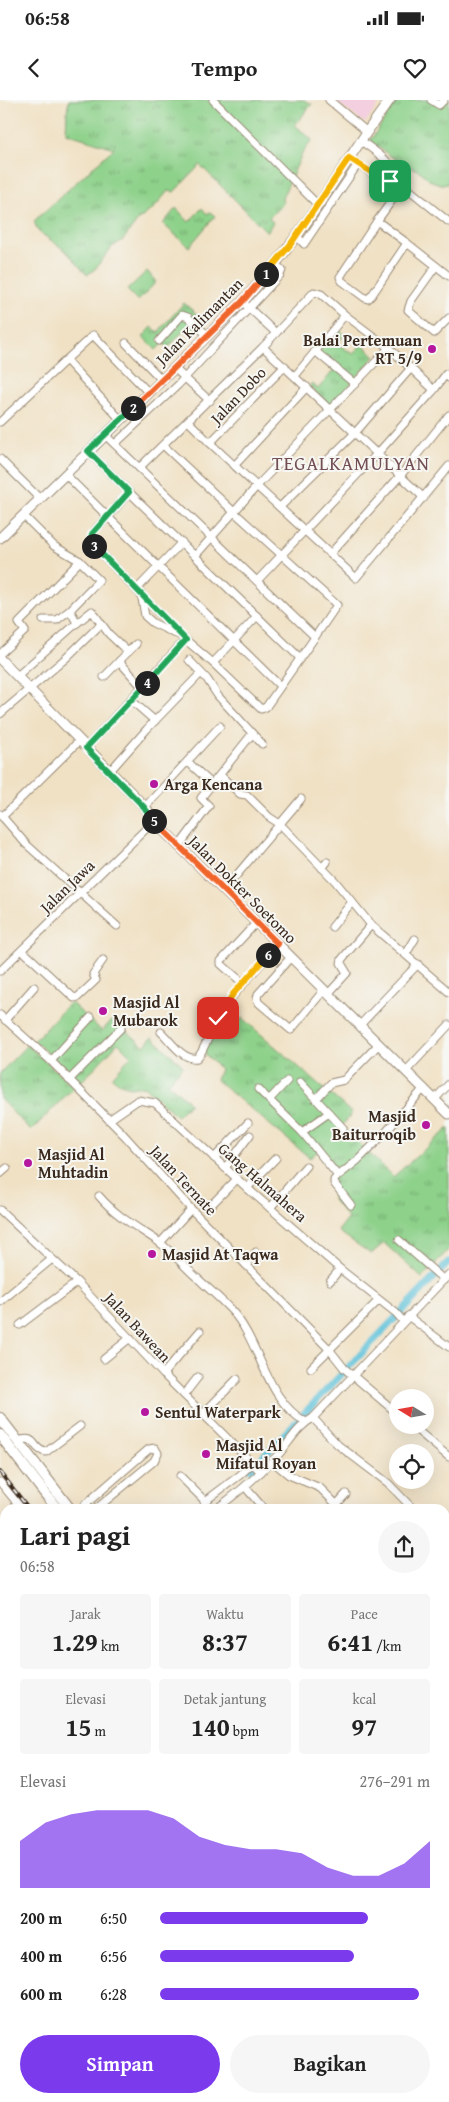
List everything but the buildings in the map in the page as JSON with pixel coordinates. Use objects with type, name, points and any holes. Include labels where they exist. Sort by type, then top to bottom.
[{"type":"main road","points":[[0,1418],[66,1504]]},
{"type":"main road","points":[[0,1435],[53,1504]]},
{"type":"street","points":[[213,100],[318,205]]},
{"type":"street","points":[[329,100],[366,131]]},
{"type":"street","name":"Jalan Kalimantan","points":[[0,538],[23,515],[109,439],[120,419],[162,380],[179,372],[207,335],[245,305],[299,238],[318,205],[354,161],[366,144],[366,131],[390,100]]},
{"type":"street","points":[[431,100],[439,105],[444,100]]},
{"type":"street","points":[[366,144],[384,158],[396,171],[402,184]]},
{"type":"street","points":[[299,238],[303,244],[354,161],[374,174],[402,184],[449,222]]},
{"type":"street","points":[[402,184],[340,277],[368,299],[407,243]]},
{"type":"street","points":[[377,221],[449,276]]},
{"type":"street","points":[[436,266],[411,300],[408,310],[434,333],[449,318]]},
{"type":"street","points":[[139,468],[210,401],[311,294],[316,292],[322,285]]},
{"type":"street","points":[[316,292],[389,348],[434,390]]},
{"type":"street","points":[[276,332],[245,305],[109,439],[314,637]]},
{"type":"street","points":[[159,341],[185,314],[207,335]]},
{"type":"street","points":[[295,376],[345,315]]},
{"type":"street","points":[[0,422],[93,334],[149,393]]},
{"type":"street","points":[[126,343],[162,380]]},
{"type":"street","points":[[263,347],[424,498]]},
{"type":"street","points":[[196,556],[257,486],[389,348]]},
{"type":"street","points":[[315,351],[355,384]]},
{"type":"street","points":[[66,360],[120,419]]},
{"type":"street","name":"Jalan Dobo","points":[[210,444],[285,366]]},
{"type":"street","points":[[257,581],[280,554],[377,454],[447,376],[449,366]]},
{"type":"street","points":[[280,508],[355,433],[412,368]]},
{"type":"street","points":[[179,372],[210,401]]},
{"type":"street","points":[[235,465],[307,387]]},
{"type":"street","points":[[330,554],[400,476],[449,414]]},
{"type":"street","points":[[188,421],[210,444],[356,578],[449,466]]},
{"type":"street","points":[[129,492],[92,534],[90,541],[183,638],[213,663],[261,709],[266,707],[337,605],[233,512],[163,445]]},
{"type":"street","points":[[92,454],[300,658]]},
{"type":"street","points":[[0,460],[40,500]]},
{"type":"street","points":[[67,476],[280,686]]},
{"type":"street","points":[[23,515],[54,546],[80,561],[99,580],[70,610],[57,620],[43,620]]},
{"type":"street","points":[[182,542],[158,567],[139,591],[145,616],[183,638]]},
{"type":"street","points":[[0,654],[26,631],[19,623],[80,561]]},
{"type":"street","points":[[70,610],[77,623]]},
{"type":"street","points":[[17,676],[91,611],[128,652]]},
{"type":"street","points":[[213,663],[257,616]]},
{"type":"street","points":[[0,714],[28,688],[66,658],[101,624]]},
{"type":"street","points":[[117,926],[26,844],[1,815],[83,745],[131,700],[183,638]]},
{"type":"street","points":[[104,678],[136,644]]},
{"type":"street","name":"Jalan Dokter Soetomo","points":[[0,659],[110,771],[144,807],[154,821],[449,1114]]},
{"type":"street","points":[[189,660],[207,679],[218,696],[262,744]]},
{"type":"street","points":[[119,662],[142,688]]},
{"type":"street","points":[[110,771],[154,721],[201,673]]},
{"type":"street","points":[[131,700],[154,721]]},
{"type":"street","points":[[144,807],[220,726]]},
{"type":"street","points":[[179,846],[210,806],[201,798],[252,734]]},
{"type":"street","points":[[188,762],[212,784]]},
{"type":"street","points":[[220,775],[240,794],[247,795],[269,817],[280,824],[325,865],[371,925],[449,992]]},
{"type":"street","points":[[224,890],[301,799]]},
{"type":"street","name":"Jalan Jawa","points":[[0,971],[154,821]]},
{"type":"street","points":[[332,927],[352,902]]},
{"type":"street","points":[[243,983],[221,964],[221,961],[256,922]]},
{"type":"street","points":[[291,957],[258,994],[257,999],[259,1003],[291,1030],[326,992],[347,973],[341,963],[342,959],[371,925]]},
{"type":"street","points":[[406,954],[415,939]]},
{"type":"street","points":[[161,1032],[189,1058],[196,1058],[201,1053],[225,1005],[278,944]]},
{"type":"street","points":[[22,950],[74,998],[78,997],[96,979],[94,974],[103,960]]},
{"type":"street","points":[[360,1025],[418,964]]},
{"type":"street","points":[[3,1018],[34,987]]},
{"type":"street","points":[[51,1061],[92,1017]]},
{"type":"street","name":"Jalan Ternate","points":[[3,1018],[51,1061],[109,1120],[191,1209],[329,1349],[349,1372],[389,1406]]},
{"type":"street","points":[[406,1071],[449,1025]]},
{"type":"street","points":[[69,1080],[121,1028]]},
{"type":"street","points":[[316,1099],[331,1083],[344,1080],[378,1044]]},
{"type":"street","points":[[269,1100],[287,1081]]},
{"type":"street","points":[[300,1082],[343,1128]]},
{"type":"street","points":[[435,1100],[449,1084]]},
{"type":"street","points":[[351,1205],[334,1183],[334,1180],[357,1161],[386,1132],[424,1088]]},
{"type":"street","points":[[258,1089],[302,1132],[338,1176]]},
{"type":"street","name":"Gang Halmahera","points":[[109,1120],[138,1100],[151,1102],[164,1110],[247,1188],[340,1268],[402,1317],[449,1348]]},
{"type":"street","points":[[302,1132],[329,1112]]},
{"type":"street","points":[[214,1158],[248,1123]]},
{"type":"street","points":[[225,1168],[250,1135]]},
{"type":"street","points":[[247,1188],[276,1158]]},
{"type":"street","points":[[270,1208],[306,1166]]},
{"type":"street","points":[[0,1174],[7,1168]]},
{"type":"street","points":[[208,1208],[237,1179]]},
{"type":"street","points":[[99,1196],[111,1210],[160,1243],[232,1310],[244,1327],[273,1385],[294,1416],[304,1421]]},
{"type":"street","points":[[160,1243],[191,1209]]},
{"type":"street","name":"Jalan Bawean","points":[[0,1210],[77,1282],[163,1374],[261,1472]]},
{"type":"street","points":[[223,1504],[246,1488],[272,1461],[304,1421],[313,1418],[349,1372],[442,1276],[399,1240]]},
{"type":"street","points":[[246,1265],[256,1252]]},
{"type":"street","points":[[0,1302],[52,1259]]},
{"type":"street","points":[[330,1281],[340,1268]]},
{"type":"street","points":[[20,1325],[58,1301],[77,1282]]},
{"type":"street","points":[[310,1368],[379,1300]]},
{"type":"street","points":[[163,1374],[200,1332]]},
{"type":"street","points":[[104,1359],[130,1338]]},
{"type":"street","points":[[184,1395],[198,1377]]},
{"type":"street","points":[[203,1414],[238,1379]]},
{"type":"street","points":[[313,1418],[338,1445],[388,1483],[408,1504]]},
{"type":"street","points":[[18,1441],[30,1439],[40,1450],[46,1452],[80,1426]]},
{"type":"street","points":[[422,1434],[449,1457]]},
{"type":"street","points":[[86,1504],[149,1449],[155,1448],[158,1453],[154,1461],[102,1504]]},
{"type":"street","points":[[30,1456],[40,1450]]},
{"type":"street","points":[[272,1461],[289,1475],[320,1488],[336,1504]]},
{"type":"street","points":[[180,1476],[204,1501],[240,1476],[253,1464]]},
{"type":"street","points":[[0,1482],[18,1504]]},
{"type":"street","points":[[246,1488],[260,1504]]},
{"type":"street","points":[[341,1504],[346,1494]]},
{"type":"shaded area","points":[[333,100],[382,100],[365,123]]},
{"type":"green space","points":[[69,100],[304,100],[312,104],[295,125],[312,140],[302,154],[282,198],[283,203],[269,218],[273,222],[267,232],[200,165],[174,192],[168,191],[154,208],[138,220],[123,240],[112,247],[95,269],[87,275],[66,251],[38,231],[34,221],[114,148],[66,133]]},
{"type":"green space","points":[[398,100],[449,100],[449,184],[440,184],[429,180],[421,172],[393,158],[370,141]]},
{"type":"green space","points":[[176,208],[189,222],[202,208],[207,214],[210,212],[215,216],[189,247],[163,224]]},
{"type":"green space","points":[[147,271],[156,282],[138,301],[127,290]]},
{"type":"green space","points":[[184,303],[204,321],[193,333],[186,328],[168,348],[163,343],[156,350],[143,337],[152,327],[158,332]]},
{"type":"green space","points":[[337,328],[344,334],[338,344],[353,354],[362,344],[375,356],[331,406],[309,386],[312,383],[318,389],[334,370],[316,355]]},
{"type":"green space","points":[[70,1002],[102,1031],[113,1019],[144,1046],[152,1037],[183,1066],[168,1083],[190,1103],[177,1116],[144,1086],[127,1086],[112,1077],[131,1056],[118,1043],[81,1082],[34,1041]]},
{"type":"green space","points":[[242,1018],[352,1113],[342,1126],[393,1177],[449,1128],[449,1249],[422,1278],[384,1243],[371,1254],[338,1231],[348,1218],[333,1200],[331,1160],[319,1150],[310,1158],[216,1080],[220,1069],[201,1050],[212,1026],[225,1033]]},
{"type":"green space","points":[[27,1045],[74,1087],[31,1131],[0,1099],[0,1073]]},
{"type":"waterway","points":[[251,1469],[449,1262]]},
{"type":"waterway","points":[[203,1504],[208,1500]]},
{"type":"railway","points":[[0,1472],[25,1504]]},
{"type":"place","name":"Balai Pertemuan RT 5/9","points":[[432,349]]},
{"type":"place","name":"Arga Kencana","points":[[154,784]]},
{"type":"place","name":"Masjid Al Mubarok","points":[[103,1011]]},
{"type":"place","name":"Masjid Baiturroqib","points":[[426,1125]]},
{"type":"place","name":"Masjid Al Muhtadin","points":[[28,1163]]},
{"type":"place","name":"Masjid At Taqwa","points":[[152,1254]]},
{"type":"place","name":"Sentul Waterpark","points":[[145,1412]]},
{"type":"place","name":"Masjid Al Mifatul Royan","points":[[206,1454]]},
{"type":"district","name":"TEGALKAMULYAN","points":[[351,463]]},
{"type":"route","points":[[218,1018],[233,994],[278,944],[154,821],[144,807],[86,748],[186,640],[91,543],[90,538],[92,534],[129,492],[88,451],[242,302],[290,245],[349,158],[374,174],[390,181]]}]
